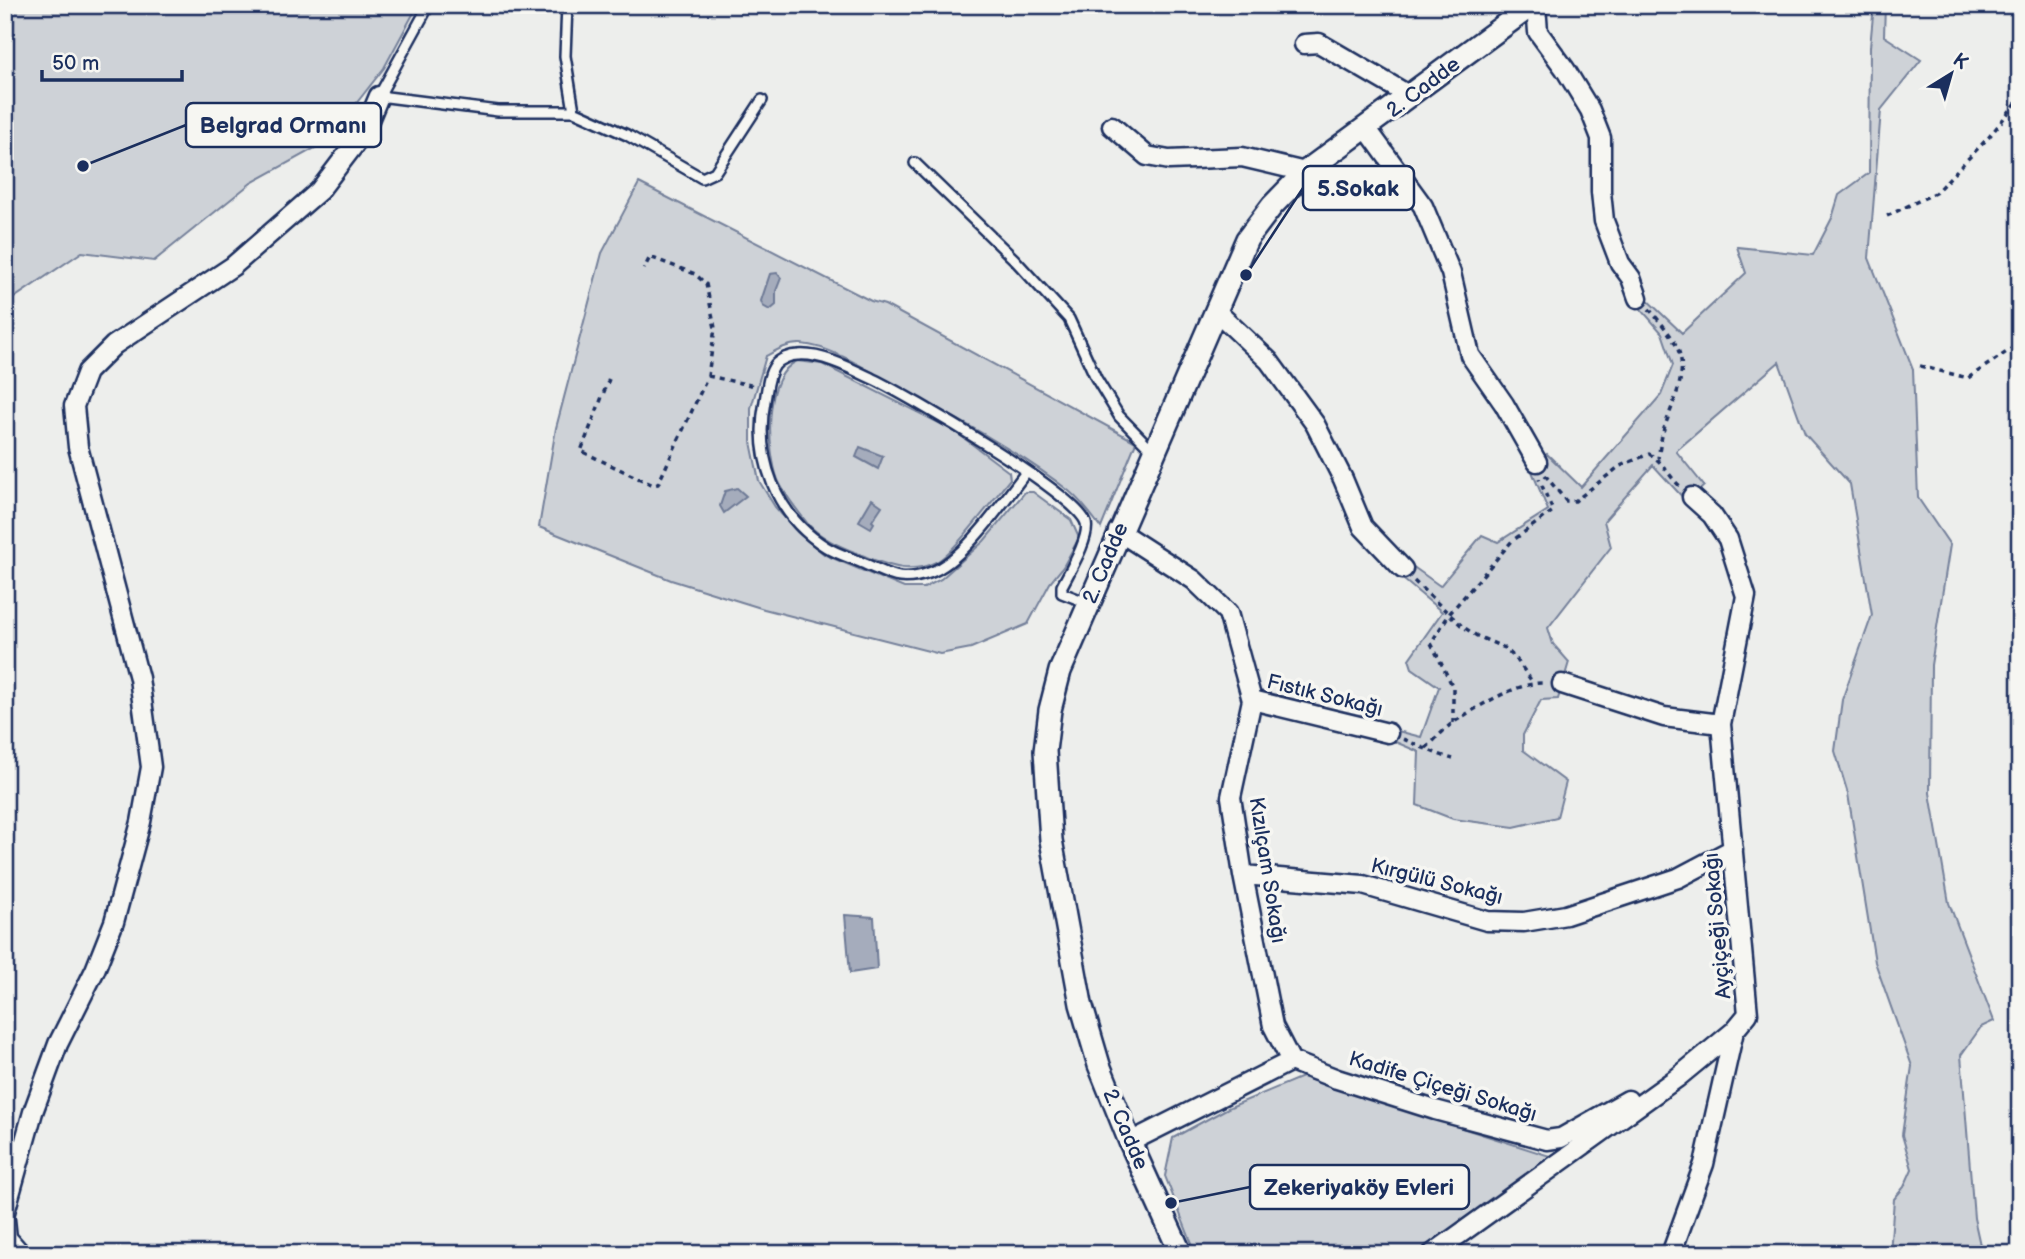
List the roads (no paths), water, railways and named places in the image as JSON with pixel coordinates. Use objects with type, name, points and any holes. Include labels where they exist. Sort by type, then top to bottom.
[{"type":"street","points":[[1534,5],[1538,32],[1584,100],[1601,138],[1604,221],[1620,263],[1631,278],[1639,298]]},
{"type":"street","name":"2. Cadde","points":[[1181,1254],[1130,1142],[1099,1065],[1081,1004],[1051,840],[1045,751],[1050,710],[1060,671],[1118,531],[1248,239],[1272,206],[1305,172],[1534,5]]},
{"type":"street","points":[[1304,44],[1319,43],[1410,96]]},
{"type":"street","points":[[5,1212],[33,1112],[58,1044],[95,970],[114,922],[141,822],[151,767],[139,678],[78,447],[74,406],[87,372],[114,345],[233,266],[319,191],[364,132],[379,96]]},
{"type":"street","points":[[1112,126],[1147,156],[1169,160],[1242,157],[1305,172]]},
{"type":"street","points":[[1367,129],[1423,206],[1451,272],[1470,355],[1504,404],[1537,462]]},
{"type":"street","points":[[1216,311],[1269,361],[1300,403],[1315,424],[1363,527],[1403,569]]},
{"type":"street","name":"Ayçiçeği Sokağı","points":[[1432,1254],[1677,1078],[1734,1031],[1748,1014],[1721,724],[1746,596],[1728,539],[1712,515],[1692,497]]},
{"type":"street","name":"Kızılçam Sokağı","points":[[1118,531],[1194,580],[1228,613],[1252,700],[1231,797],[1243,875],[1273,1026],[1291,1061]]},
{"type":"street","points":[[1562,684],[1664,717],[1721,724]]},
{"type":"street","name":"Fıstık Sokağı","points":[[1252,700],[1388,733]]},
{"type":"street","name":"Kırgülü Sokağı","points":[[1243,875],[1363,884],[1487,921],[1524,922],[1566,915],[1678,878],[1733,849]]},
{"type":"street","points":[[1671,1254],[1704,1164],[1734,1031]]},
{"type":"street","name":"Kadife Çiçeği Sokağı","points":[[1291,1061],[1337,1079],[1435,1110],[1547,1140],[1561,1138],[1624,1102],[1734,1031]]},
{"type":"street","points":[[1130,1142],[1291,1061]]},
{"type":"street","points":[[5,1220],[7,1238],[21,1254]]},
{"type":"lane","points":[[429,5],[379,96],[498,111],[574,111],[627,135],[702,178],[715,172],[762,100]]},
{"type":"lane","points":[[567,5],[565,56],[574,111]]},
{"type":"lane","points":[[915,163],[1014,259],[1069,319],[1096,378],[1119,416],[1155,453]]},
{"type":"lane","points":[[1027,471],[994,514],[954,558],[932,572],[902,579],[826,547],[804,529],[784,507],[771,484],[760,425],[773,367],[780,359],[799,354],[828,361],[875,380],[941,417],[1027,471],[1081,513],[1087,525],[1084,539],[1062,586],[1062,593],[1088,603]]},
{"type":"water","points":[[777,273],[781,278],[776,291],[776,305],[770,310],[763,306],[761,301],[770,274]]},
{"type":"water","points":[[860,447],[883,456],[878,469],[856,457]]},
{"type":"water","points":[[737,488],[746,496],[724,513],[720,506],[725,491]]},
{"type":"water","points":[[872,499],[882,506],[872,521],[874,523],[871,528],[859,521]]},
{"type":"water","points":[[845,915],[874,917],[877,969],[850,973]]},
{"type":"place","name":"Belgrad Ormanı","points":[[83,166]]},
{"type":"place","name":"5.Sokak","points":[[1246,275]]},
{"type":"place","name":"Zekeriyaköy Evleri","points":[[1171,1203]]}]
